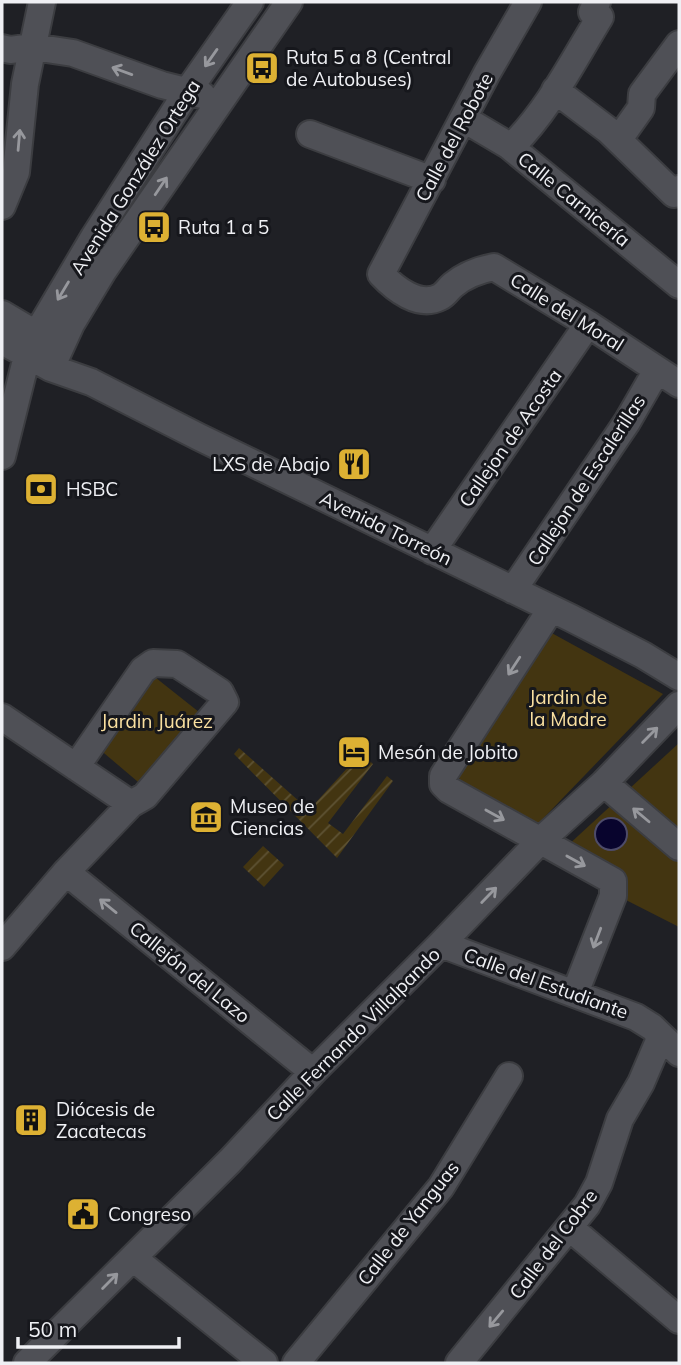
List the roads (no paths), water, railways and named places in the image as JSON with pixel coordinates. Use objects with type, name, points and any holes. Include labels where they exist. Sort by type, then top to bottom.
[{"type":"street","points":[[2,206],[16,172],[24,84],[42,2]]},
{"type":"street","name":"Avenida González Ortega","points":[[2,456],[32,345],[94,237],[187,92],[250,2]]},
{"type":"street","name":"Avenida González Ortega","points":[[56,358],[71,324],[103,271],[220,98],[289,2]]},
{"type":"street","name":"Calle del Robote","points":[[381,274],[487,73],[528,2]]},
{"type":"street","points":[[511,147],[523,135],[555,90],[599,9]]},
{"type":"street","points":[[618,139],[641,108],[642,94],[679,44]]},
{"type":"street","points":[[2,48],[10,50],[33,47],[73,53],[187,92],[220,98]]},
{"type":"street","points":[[555,90],[618,139],[677,192]]},
{"type":"street","name":"Calle Carnicería","points":[[464,119],[511,147],[679,285]]},
{"type":"street","points":[[310,134],[432,180]]},
{"type":"street","name":"Calle del Moral","points":[[381,274],[411,298],[435,299],[470,274],[494,267],[668,377]]},
{"type":"street","points":[[2,314],[32,345]]},
{"type":"street","name":"Callejon de Acosta","points":[[432,551],[588,324]]},
{"type":"street","points":[[2,341],[32,345]]},
{"type":"street","name":"Avenida Torreón","points":[[32,345],[92,382],[643,655],[679,677]]},
{"type":"street","name":"Callejon de Escalerillas","points":[[513,590],[627,422],[668,377]]},
{"type":"street","points":[[551,609],[443,776],[443,784],[449,790],[613,881],[613,896],[575,993]]},
{"type":"street","points":[[2,947],[66,872],[131,804],[145,796],[225,702],[219,692],[177,664],[153,663],[143,670],[76,767]]},
{"type":"street","name":"Calle Fernando Villalpando","points":[[27,1363],[230,1161],[313,1072],[442,944],[540,841],[604,783],[677,710]]},
{"type":"street","points":[[2,717],[131,804]]},
{"type":"street","points":[[604,783],[679,847]]},
{"type":"street","name":"Callejón del Lazo","points":[[66,872],[313,1072]]},
{"type":"street","name":"Calle del Estudiante","points":[[442,944],[636,1017],[670,1045]]},
{"type":"street","name":"Calle del Cobre","points":[[458,1363],[587,1205],[599,1183],[621,1119],[641,1083],[670,1045]]},
{"type":"street","name":"Calle de Yanguas","points":[[296,1363],[441,1187],[509,1076]]},
{"type":"street","points":[[570,1228],[679,1320]]},
{"type":"street","points":[[133,1258],[264,1363]]},
{"type":"place","name":"Ruta 5 a 8 (Central de Autobuses)","points":[[262,68]]},
{"type":"place","name":"Ruta 1 a 5","points":[[154,227]]},
{"type":"place","name":"LXS de Abajo","points":[[354,464]]},
{"type":"place","name":"HSBC","points":[[41,489]]},
{"type":"place","name":"Mesón de Jobito","points":[[354,752]]},
{"type":"place","name":"Museo de Ciencias","points":[[206,817]]},
{"type":"place","name":"Diócesis de Zacatecas","points":[[31,1120]]},
{"type":"place","name":"Congreso","points":[[83,1214]]},
{"type":"park label","name":"Jardin de la Madre","points":[[568,708]]},
{"type":"park label","name":"Jardin Juárez","points":[[157,721]]}]
